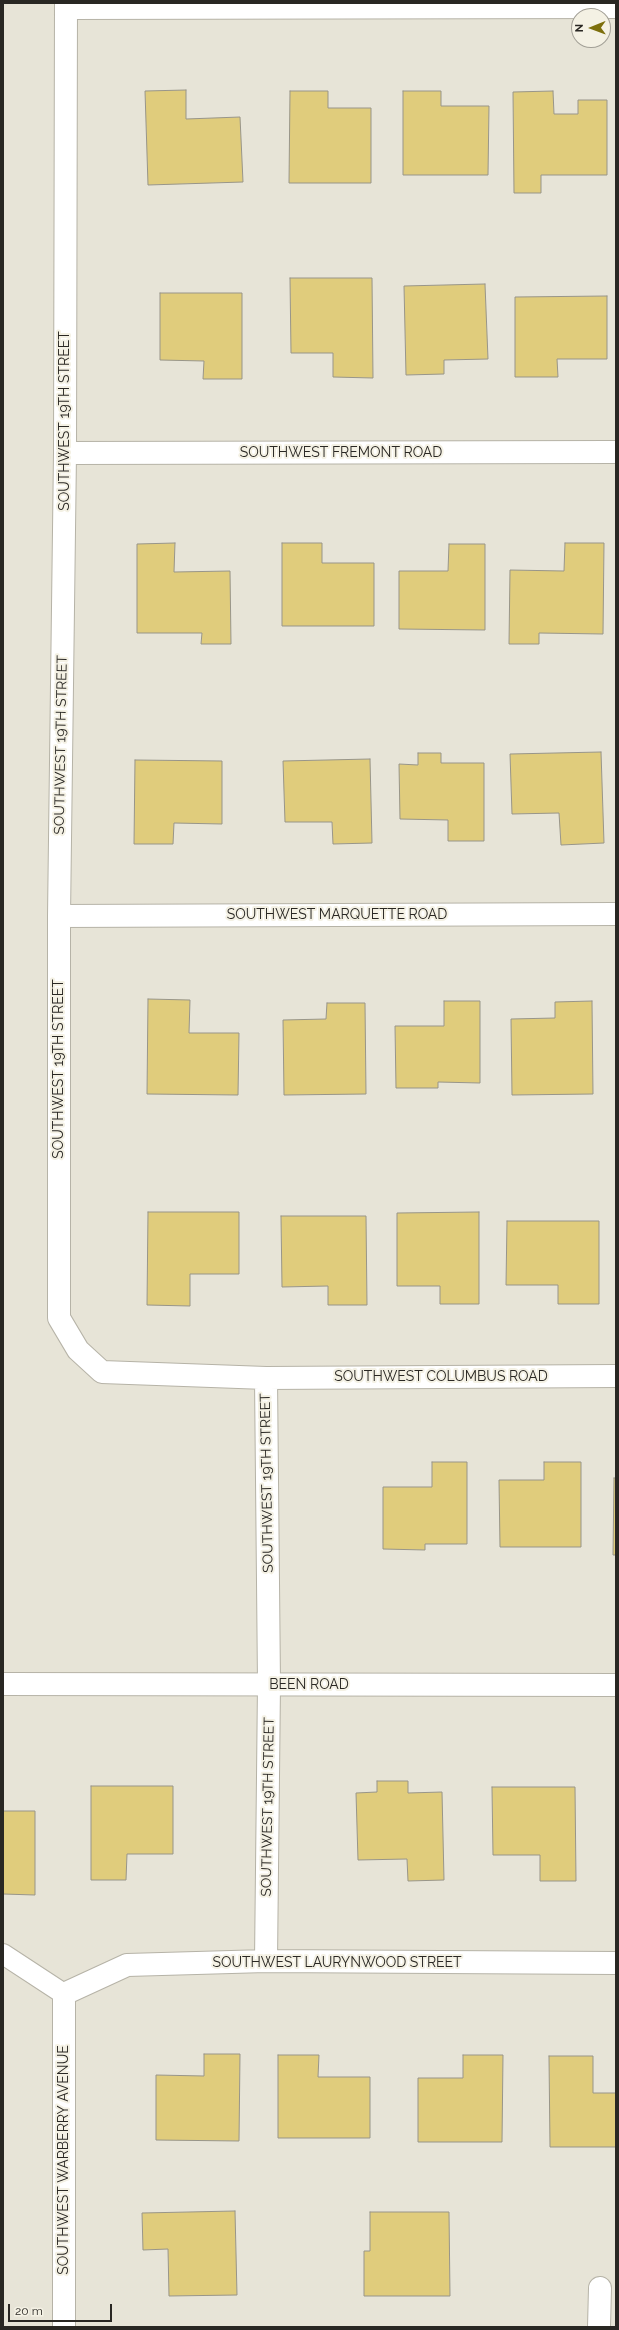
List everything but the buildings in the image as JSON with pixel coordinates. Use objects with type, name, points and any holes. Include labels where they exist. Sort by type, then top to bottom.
[{"type":"street","points":[[66,5],[616,7]]},
{"type":"street","name":"SOUTHWEST 19TH STREET","points":[[66,5],[65,453],[59,916],[60,1318],[78,1350],[102,1372],[266,1378],[270,1684],[266,1961]]},
{"type":"street","name":"SOUTHWEST FREMONT ROAD","points":[[65,453],[616,452]]},
{"type":"street","name":"SOUTHWEST MARQUETTE ROAD","points":[[59,916],[616,914]]},
{"type":"street","name":"SOUTHWEST COLUMBUS ROAD","points":[[266,1378],[616,1376]]},
{"type":"street","name":"BEEN ROAD","points":[[3,1684],[616,1685]]},
{"type":"street","name":"SOUTHWEST LAURYNWOOD STREET","points":[[64,1994],[127,1966],[266,1961],[616,1964]]},
{"type":"street","name":"SOUTHWEST WARBERRY AVENUE","points":[[64,1994],[64,2327]]},
{"type":"street","points":[[599,2327],[600,2288]]},
{"type":"lane","points":[[3,1954],[64,1994]]}]
